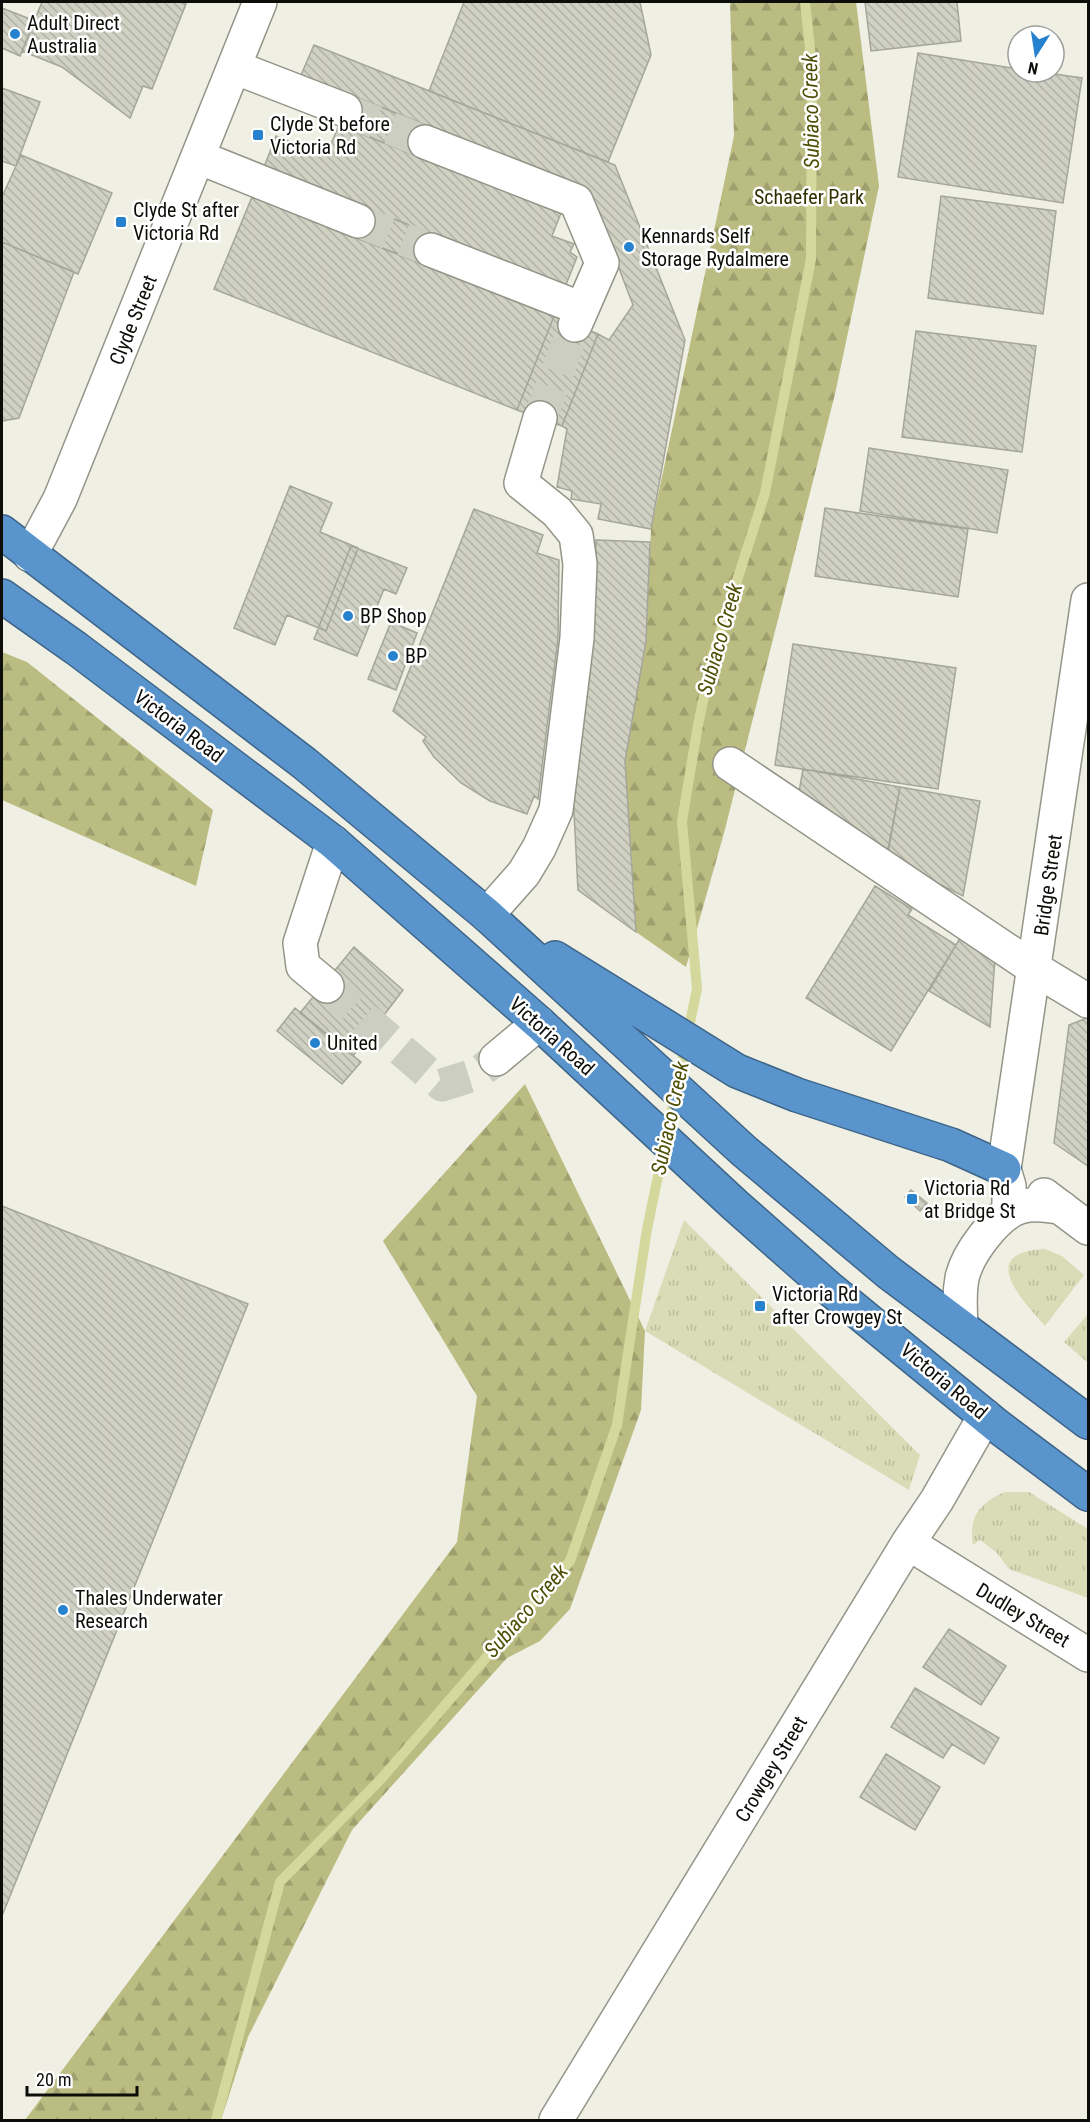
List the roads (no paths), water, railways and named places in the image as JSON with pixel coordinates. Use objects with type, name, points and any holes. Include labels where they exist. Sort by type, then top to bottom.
[{"type":"highway","points":[[2,532],[304,763],[488,915],[744,1151],[888,1272],[961,1325],[1035,1385],[1089,1422]]},
{"type":"highway","name":"Clyde Street","points":[[2,596],[30,555]]},
{"type":"highway","name":"Victoria Road","points":[[2,596],[77,649],[333,842],[538,1023],[735,1205],[830,1289],[985,1416],[1089,1494]]},
{"type":"highway","points":[[488,915],[725,1064],[754,1078],[951,1145],[1004,1169]]},
{"type":"street","name":"Clyde Street","points":[[30,555],[60,499],[260,2]]},
{"type":"street","points":[[234,67],[345,110]]},
{"type":"street","points":[[425,142],[576,201],[602,263],[579,317],[431,250]]},
{"type":"street","points":[[198,157],[358,221]]},
{"type":"street","points":[[488,915],[524,873],[539,848],[556,810],[577,638],[580,564],[576,535],[557,512],[521,483],[540,418]]},
{"type":"street","name":"Bridge Street","points":[[1009,1212],[1009,1186],[1004,1169],[1089,600]]},
{"type":"street","points":[[730,764],[1035,969],[1089,1001]]},
{"type":"street","points":[[327,986],[303,966],[300,943],[333,842]]},
{"type":"street","points":[[496,1059],[538,1023]]},
{"type":"street","points":[[1004,1169],[1089,1228]]},
{"type":"street","points":[[961,1325],[959,1300],[968,1259],[980,1241],[1009,1212],[1033,1205],[1062,1208]]},
{"type":"street","name":"Crowgey Street","points":[[556,2121],[908,1543],[937,1500],[985,1416]]},
{"type":"street","name":"Dudley Street","points":[[908,1543],[1089,1655]]},
{"type":"waterway","name":"Subiaco Creek","points":[[216,2120],[280,1882],[381,1779],[570,1561],[617,1425],[647,1229],[697,989],[682,821],[712,659],[765,493],[811,259],[812,67],[805,2]]},
{"type":"tunnel","points":[[345,110],[425,142]]},
{"type":"tunnel","points":[[358,221],[431,250]]},
{"type":"tunnel","points":[[540,418],[575,325]]},
{"type":"tunnel","points":[[327,986],[442,1085],[477,1074],[496,1059]]},
{"type":"place","name":"Adult Direct Australia","points":[[15,34]]},
{"type":"place","name":"Clyde St before Victoria Rd","points":[[258,135]]},
{"type":"place","name":"Clyde St after Victoria Rd","points":[[121,222]]},
{"type":"place","name":"Kennards Self Storage Rydalmere","points":[[629,247]]},
{"type":"place","name":"BP Shop","points":[[348,616]]},
{"type":"place","name":"BP","points":[[393,656]]},
{"type":"place","name":"United","points":[[315,1043]]},
{"type":"place","name":"Victoria Rd at Bridge St","points":[[912,1199]]},
{"type":"place","name":"Victoria Rd after Crowgey St","points":[[760,1306]]},
{"type":"place","name":"Thales Underwater Research","points":[[63,1610]]},
{"type":"park label","name":"Schaefer Park","points":[[809,197]]}]
